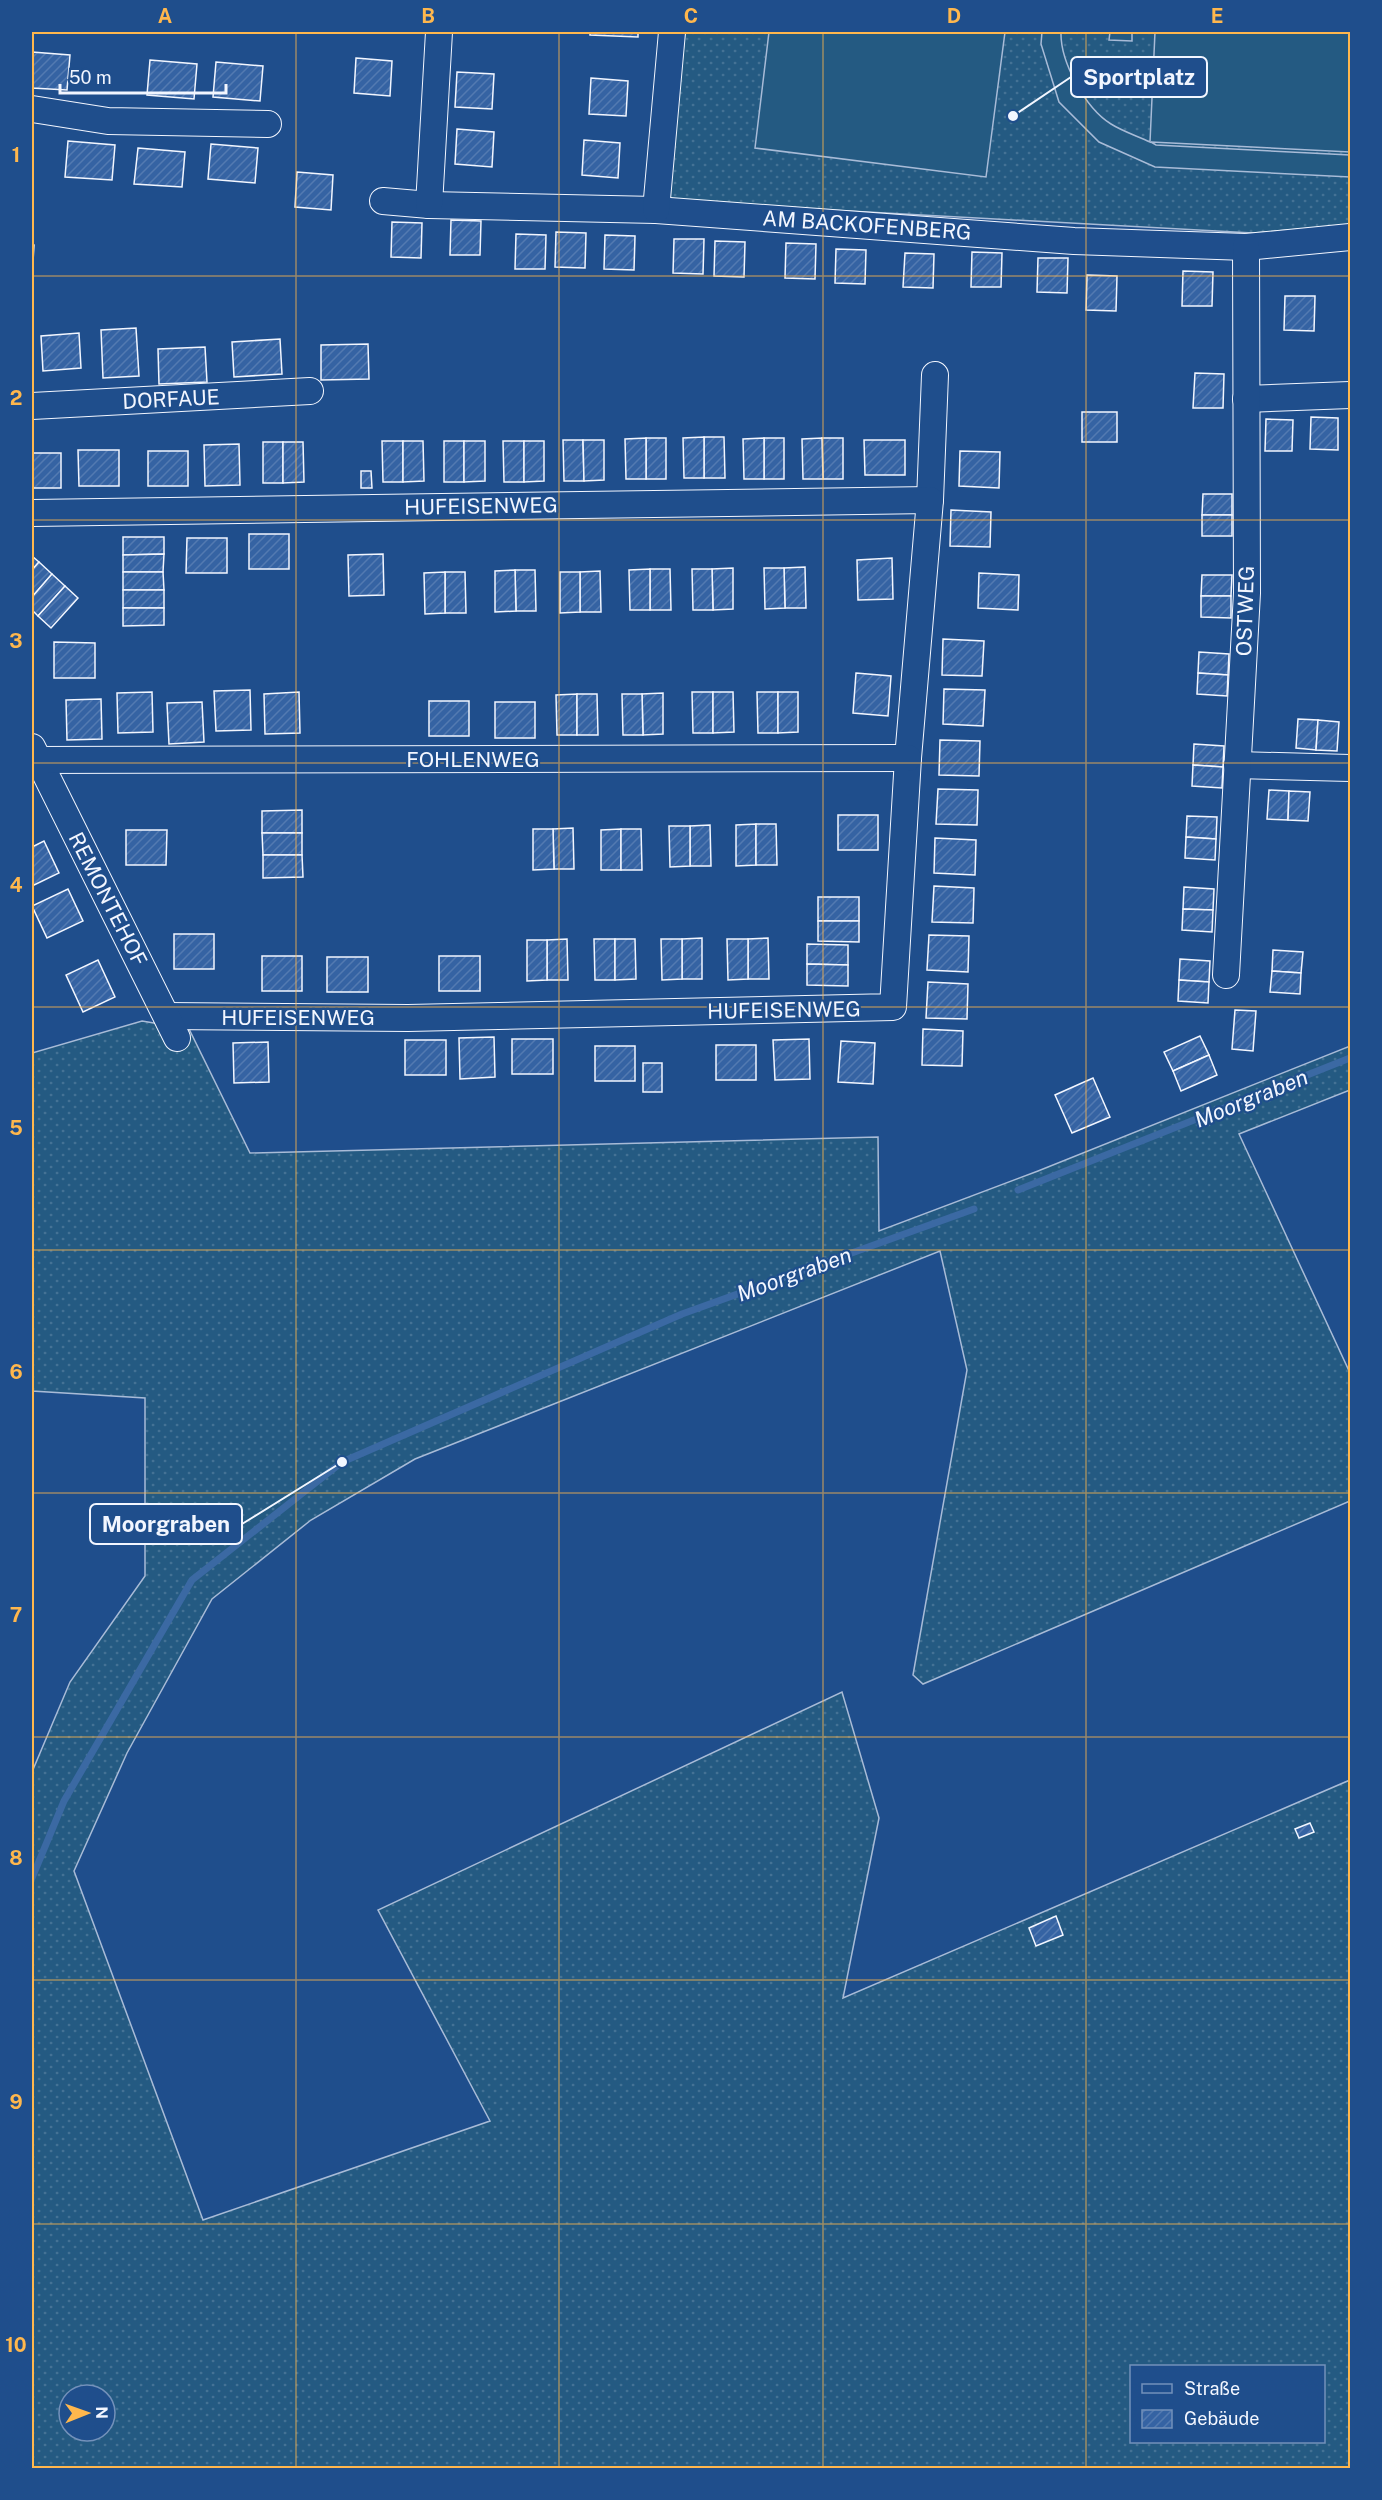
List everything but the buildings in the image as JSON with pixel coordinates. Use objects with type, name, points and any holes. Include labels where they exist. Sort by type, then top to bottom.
[{"type":"street","points":[[429,205],[439,32]]},
{"type":"street","points":[[656,210],[672,32]]},
{"type":"street","points":[[32,109],[108,121],[268,124]]},
{"type":"street","name":"AM BACKOFENBERG","points":[[383,201],[429,205],[656,210],[1074,241],[1246,247],[1350,237]]},
{"type":"street","name":"OSTWEG","points":[[1226,975],[1247,593],[1246,247]]},
{"type":"street","name":"HUFEISENWEG","points":[[172,1027],[408,1018],[893,1007],[908,758],[930,500],[935,375]]},
{"type":"street","name":"DORFAUE","points":[[32,406],[310,391]]},
{"type":"street","points":[[1246,399],[1350,395]]},
{"type":"street","name":"HUFEISENWEG","points":[[32,513],[930,500]]},
{"type":"street","name":"FOHLENWEG","points":[[34,756],[908,758]]},
{"type":"street","name":"REMONTEHOF","points":[[34,756],[172,1027]]},
{"type":"street","points":[[1238,765],[1350,768]]},
{"type":"shaded area","points":[[685,32],[1350,32],[1350,225],[1253,233],[668,201]]},
{"type":"shaded area","points":[[769,32],[1005,32],[986,177],[755,148]]},
{"type":"shaded area","points":[[1042,32],[1061,32],[1065,56],[1076,83],[1083,96],[1101,117],[1115,127],[1150,142],[1155,32],[1350,32],[1350,152],[1151,142],[1156,145],[1350,155],[1350,177],[1155,167],[1099,142],[1059,102],[1041,44]]},
{"type":"shaded area","points":[[1110,32],[1132,32],[1132,41],[1109,40]]},
{"type":"shaded area","points":[[142,1021],[189,1029],[250,1153],[878,1137],[879,1231],[1038,1171],[1350,1046],[1350,1090],[1239,1134],[1350,1373],[1350,1501],[923,1684],[913,1675],[967,1370],[940,1251],[415,1459],[311,1520],[212,1599],[127,1753],[74,1871],[203,2220],[490,2121],[378,1910],[842,1692],[879,1818],[843,1998],[1350,1780],[1350,2468],[32,2468],[32,1772],[70,1682],[145,1576],[145,1398],[32,1391],[32,1053]]},
{"type":"waterway","name":"Moorgraben","points":[[1018,1190],[1350,1058]]},
{"type":"waterway","name":"Moorgraben","points":[[32,1878],[64,1801],[192,1580],[342,1462],[682,1314],[974,1209]]},
{"type":"place","name":"Sportplatz","points":[[1013,116]]},
{"type":"place","name":"Moorgraben","points":[[342,1462]]}]
